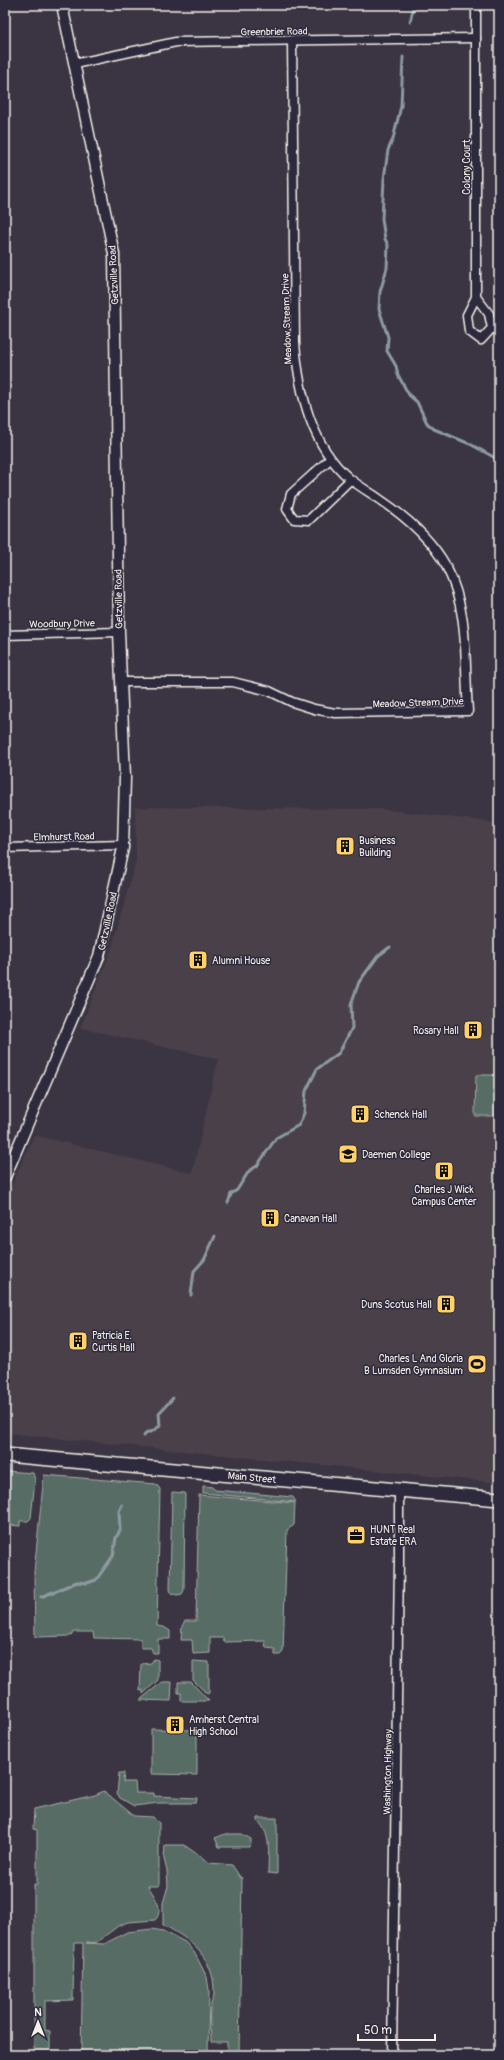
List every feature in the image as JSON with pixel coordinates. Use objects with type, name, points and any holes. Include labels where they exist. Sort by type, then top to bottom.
[{"type":"main road","name":"Main Street","points":[[5,1455],[499,1499]]},
{"type":"street","name":"Getzville Road","points":[[5,1177],[99,956],[123,845],[125,778],[119,632],[114,254],[62,5]]},
{"type":"street","name":"Colony Court","points":[[476,5],[476,296],[467,315],[468,332],[481,340],[492,328],[489,314],[476,296]]},
{"type":"street","name":"Greenbrier Road","points":[[74,64],[176,42],[476,38]]},
{"type":"street","name":"Meadow Stream Drive","points":[[121,682],[238,683],[269,691],[292,702],[314,709],[335,713],[468,711],[467,646],[464,621],[459,599],[446,567],[427,539],[408,519],[350,480],[330,459],[306,409],[297,368],[293,213],[292,40]]},
{"type":"street","points":[[330,459],[291,494],[287,509],[294,519],[309,520],[350,480]]},
{"type":"street","name":"Woodbury Drive","points":[[5,634],[119,632]]},
{"type":"street","name":"Elmhurst Road","points":[[5,848],[123,845]]},
{"type":"street","name":"Washington Highway","points":[[392,2055],[400,1562],[399,1490]]},
{"type":"shaded area","name":"Daemen College","points":[[135,807],[380,809],[491,822],[499,828],[499,1483],[5,1433],[5,1200],[34,1135],[192,1173],[218,1059],[80,1028],[111,950],[136,860]]},
{"type":"green space","points":[[476,1075],[499,1075],[499,1116],[475,1116]]},
{"type":"green space","points":[[5,1471],[33,1473],[35,1480],[31,1518],[28,1521],[20,1521],[20,1526],[7,1525],[5,1553]]},
{"type":"green space","points":[[44,1475],[156,1484],[160,1489],[157,1626],[164,1627],[170,1631],[170,1639],[158,1639],[158,1653],[153,1653],[151,1648],[141,1648],[141,1639],[94,1638],[93,1632],[74,1632],[71,1636],[35,1637],[34,1572]]},
{"type":"green space","points":[[203,1486],[212,1487],[215,1490],[293,1497],[296,1502],[203,1493]]},
{"type":"green space","points":[[172,1492],[185,1493],[184,1590],[182,1594],[177,1595],[171,1593],[170,1589]]},
{"type":"green space","points":[[199,1495],[295,1503],[294,1525],[287,1530],[283,1652],[280,1655],[275,1655],[275,1649],[266,1648],[265,1641],[224,1642],[223,1638],[210,1638],[210,1653],[193,1654],[192,1640],[181,1640],[182,1626],[185,1621],[196,1621]]},
{"type":"green space","points":[[154,1659],[158,1660],[158,1680],[143,1694],[143,1690],[140,1691],[141,1664],[151,1663]]},
{"type":"green space","points":[[193,1661],[209,1662],[209,1693],[207,1694],[193,1680]]},
{"type":"green space","points":[[162,1682],[172,1682],[171,1701],[140,1700]]},
{"type":"green space","points":[[178,1682],[191,1682],[209,1701],[181,1701],[181,1693],[178,1693]]},
{"type":"green space","points":[[151,1729],[197,1730],[197,1775],[151,1774]]},
{"type":"green space","points":[[119,1773],[124,1773],[123,1782],[135,1782],[136,1793],[154,1793],[154,1796],[197,1798],[196,1803],[159,1803],[134,1806],[120,1798],[117,1793]]},
{"type":"green space","points":[[104,1791],[134,1816],[153,1817],[159,1823],[159,1886],[148,1886],[158,1903],[159,1911],[155,1920],[128,1922],[118,1926],[97,1942],[86,1943],[104,1944],[127,1932],[152,1929],[163,1931],[185,1942],[194,1952],[207,1977],[209,1990],[208,2055],[81,2055],[83,1943],[74,1943],[73,2000],[45,2001],[45,2030],[50,2031],[50,2055],[34,2055],[34,1884],[37,1884],[37,1830],[33,1829],[34,1809],[95,1795]]},
{"type":"green space","points":[[258,1818],[277,1818],[277,1874],[268,1873],[269,1852],[267,1839]]},
{"type":"green space","points":[[225,1834],[242,1834],[251,1839],[251,1843],[249,1847],[219,1847],[215,1838]]},
{"type":"green space","points":[[165,1845],[184,1845],[210,1863],[232,1865],[242,1878],[239,2055],[227,2055],[227,2042],[211,2042],[210,2013],[214,1995],[213,1981],[206,1960],[192,1944],[163,1925],[163,1903],[168,1886],[167,1871],[164,1859]]},
{"type":"waterway","points":[[410,22],[414,5]]},
{"type":"waterway","points":[[403,57],[401,106],[393,139],[388,150],[384,179],[382,219],[385,239],[388,245],[387,268],[380,292],[379,309],[388,337],[387,351],[396,366],[398,375],[409,395],[417,402],[427,423],[434,429],[470,444],[499,460]]},
{"type":"waterway","points":[[228,1203],[231,1194],[237,1190],[249,1171],[257,1166],[276,1138],[299,1125],[304,1113],[306,1091],[317,1069],[339,1053],[352,1028],[351,1004],[359,982],[378,956],[390,947]]},
{"type":"waterway","points":[[191,1295],[194,1271],[204,1260],[215,1236]]},
{"type":"waterway","points":[[144,1436],[147,1432],[151,1432],[160,1426],[159,1413],[173,1398]]},
{"type":"waterway","points":[[41,1597],[77,1582],[87,1583],[96,1580],[113,1556],[116,1538],[120,1530],[119,1511],[122,1505]]},
{"type":"place","name":"Business Building","points":[[345,846]]},
{"type":"place","name":"Alumni House","points":[[198,960]]},
{"type":"place","name":"Rosary Hall","points":[[473,1030]]},
{"type":"place","name":"Schenck Hall","points":[[360,1114]]},
{"type":"place","name":"Daemen College","points":[[348,1154]]},
{"type":"place","name":"Charles J Wick Campus Center","points":[[444,1171]]},
{"type":"place","name":"Canavan Hall","points":[[270,1218]]},
{"type":"place","name":"Duns Scotus Hall","points":[[446,1304]]},
{"type":"place","name":"Patricia E. Curtis Hall","points":[[78,1341]]},
{"type":"place","name":"Charles L And Gloria B Lumsden Gymnasium","points":[[477,1364]]},
{"type":"place","name":"HUNT Real Estate ERA","points":[[356,1535]]},
{"type":"place","name":"Amherst Central High School","points":[[175,1725]]}]
